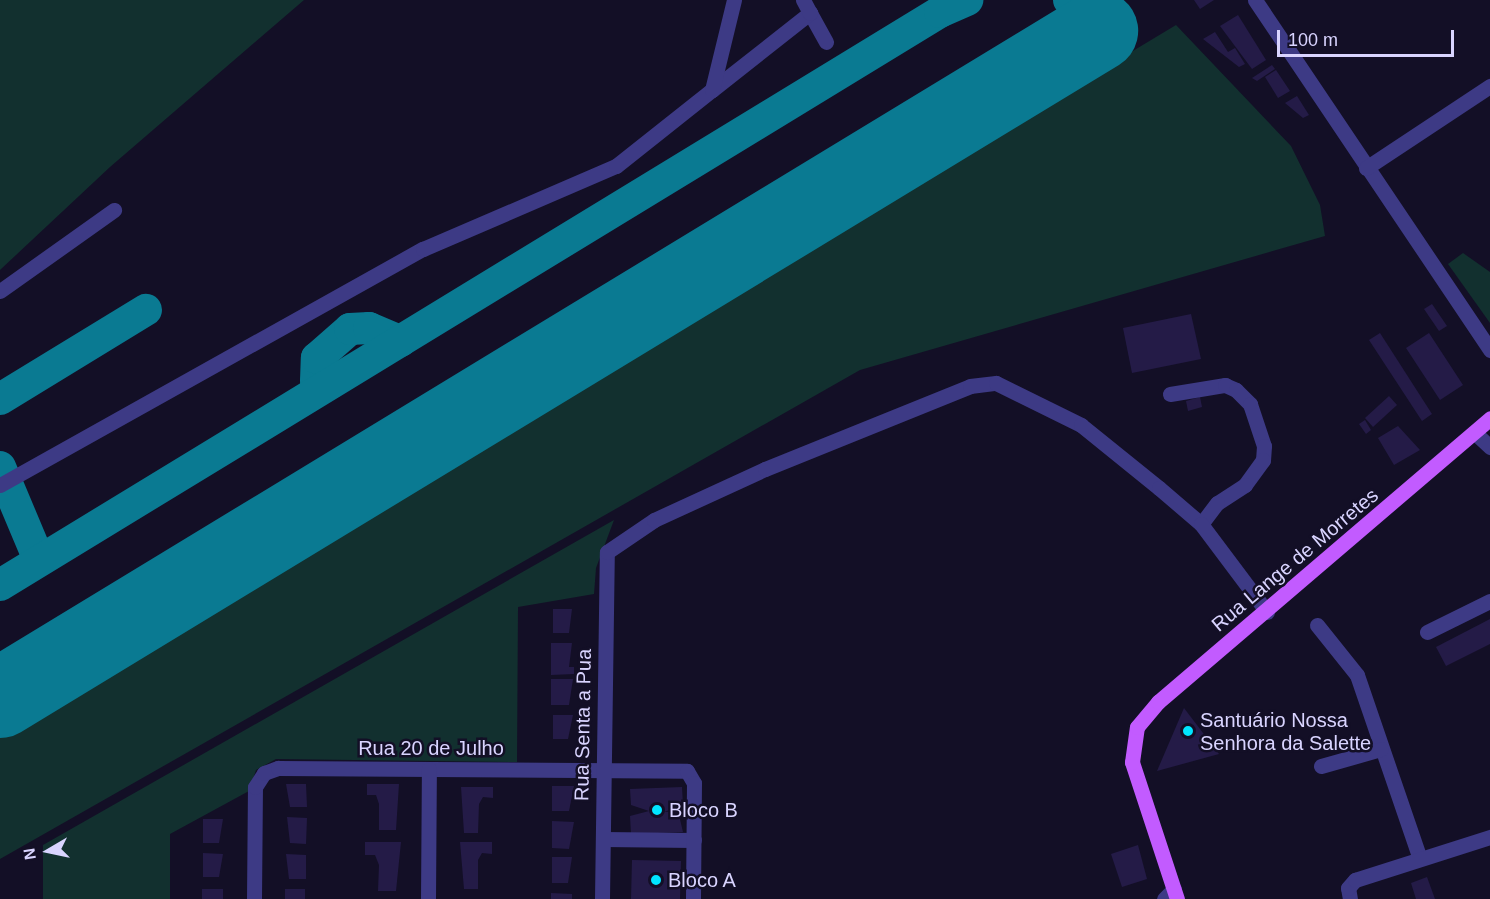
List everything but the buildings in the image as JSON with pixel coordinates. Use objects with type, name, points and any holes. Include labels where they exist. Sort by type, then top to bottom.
[{"type":"main road","name":"Rua Lange de Morretes","points":[[1172,896],[1134,769],[1132,738],[1158,702],[1267,612],[1490,418]]},
{"type":"street","points":[[712,90],[734,0]]},
{"type":"street","points":[[1255,0],[1490,350]]},
{"type":"street","points":[[0,485],[423,249],[595,178],[712,90],[806,6],[826,42]]},
{"type":"street","points":[[1366,168],[1490,86]]},
{"type":"street","points":[[0,291],[114,210]]},
{"type":"street","name":"Rua Senta a Pua","points":[[602,899],[607,552],[654,520],[765,469],[970,386],[996,383],[1081,425],[1201,524]]},
{"type":"street","points":[[1170,394],[1225,385],[1236,390],[1250,404],[1264,446],[1263,460],[1245,485],[1217,503],[1201,524],[1267,612]]},
{"type":"street","points":[[1475,433],[1490,447]]},
{"type":"street","points":[[1427,632],[1490,601]]},
{"type":"street","points":[[1317,625],[1357,675],[1420,859]]},
{"type":"street","points":[[1321,766],[1381,749]]},
{"type":"street","name":"Rua 20 de Julho","points":[[254,899],[254,793],[260,776],[278,768],[604,769],[691,774],[694,840]]},
{"type":"street","points":[[428,899],[429,769]]},
{"type":"street","points":[[1350,899],[1348,888],[1355,880],[1490,837]]},
{"type":"street","points":[[603,839],[694,840],[693,899]]},
{"type":"green space","points":[[0,0],[304,0],[110,167],[0,270]]},
{"type":"green space","points":[[1176,25],[1291,146],[1320,205],[1325,236],[860,370],[0,859],[0,732]]},
{"type":"green space","points":[[1463,253],[1490,272],[1490,323],[1448,264]]},
{"type":"green space","points":[[614,520],[596,568],[594,594],[518,607],[517,762],[276,759],[256,770],[249,791],[170,834],[170,899],[43,899],[43,845]]},
{"type":"taxiway","points":[[0,585],[940,12],[967,0]]},
{"type":"taxiway","points":[[1069,0],[1098,31]]},
{"type":"taxiway","points":[[0,399],[146,310]]},
{"type":"taxiway","points":[[329,384],[316,381],[317,358],[350,329],[369,328],[400,341]]},
{"type":"taxiway","points":[[0,467],[39,560]]},
{"type":"runway","points":[[0,698],[1098,31]]},
{"type":"place","name":"Santuário Nossa Senhora da Salette","points":[[1188,731]]},
{"type":"place","name":"Bloco B","points":[[657,810]]},
{"type":"place","name":"Bloco A","points":[[656,880]]}]
